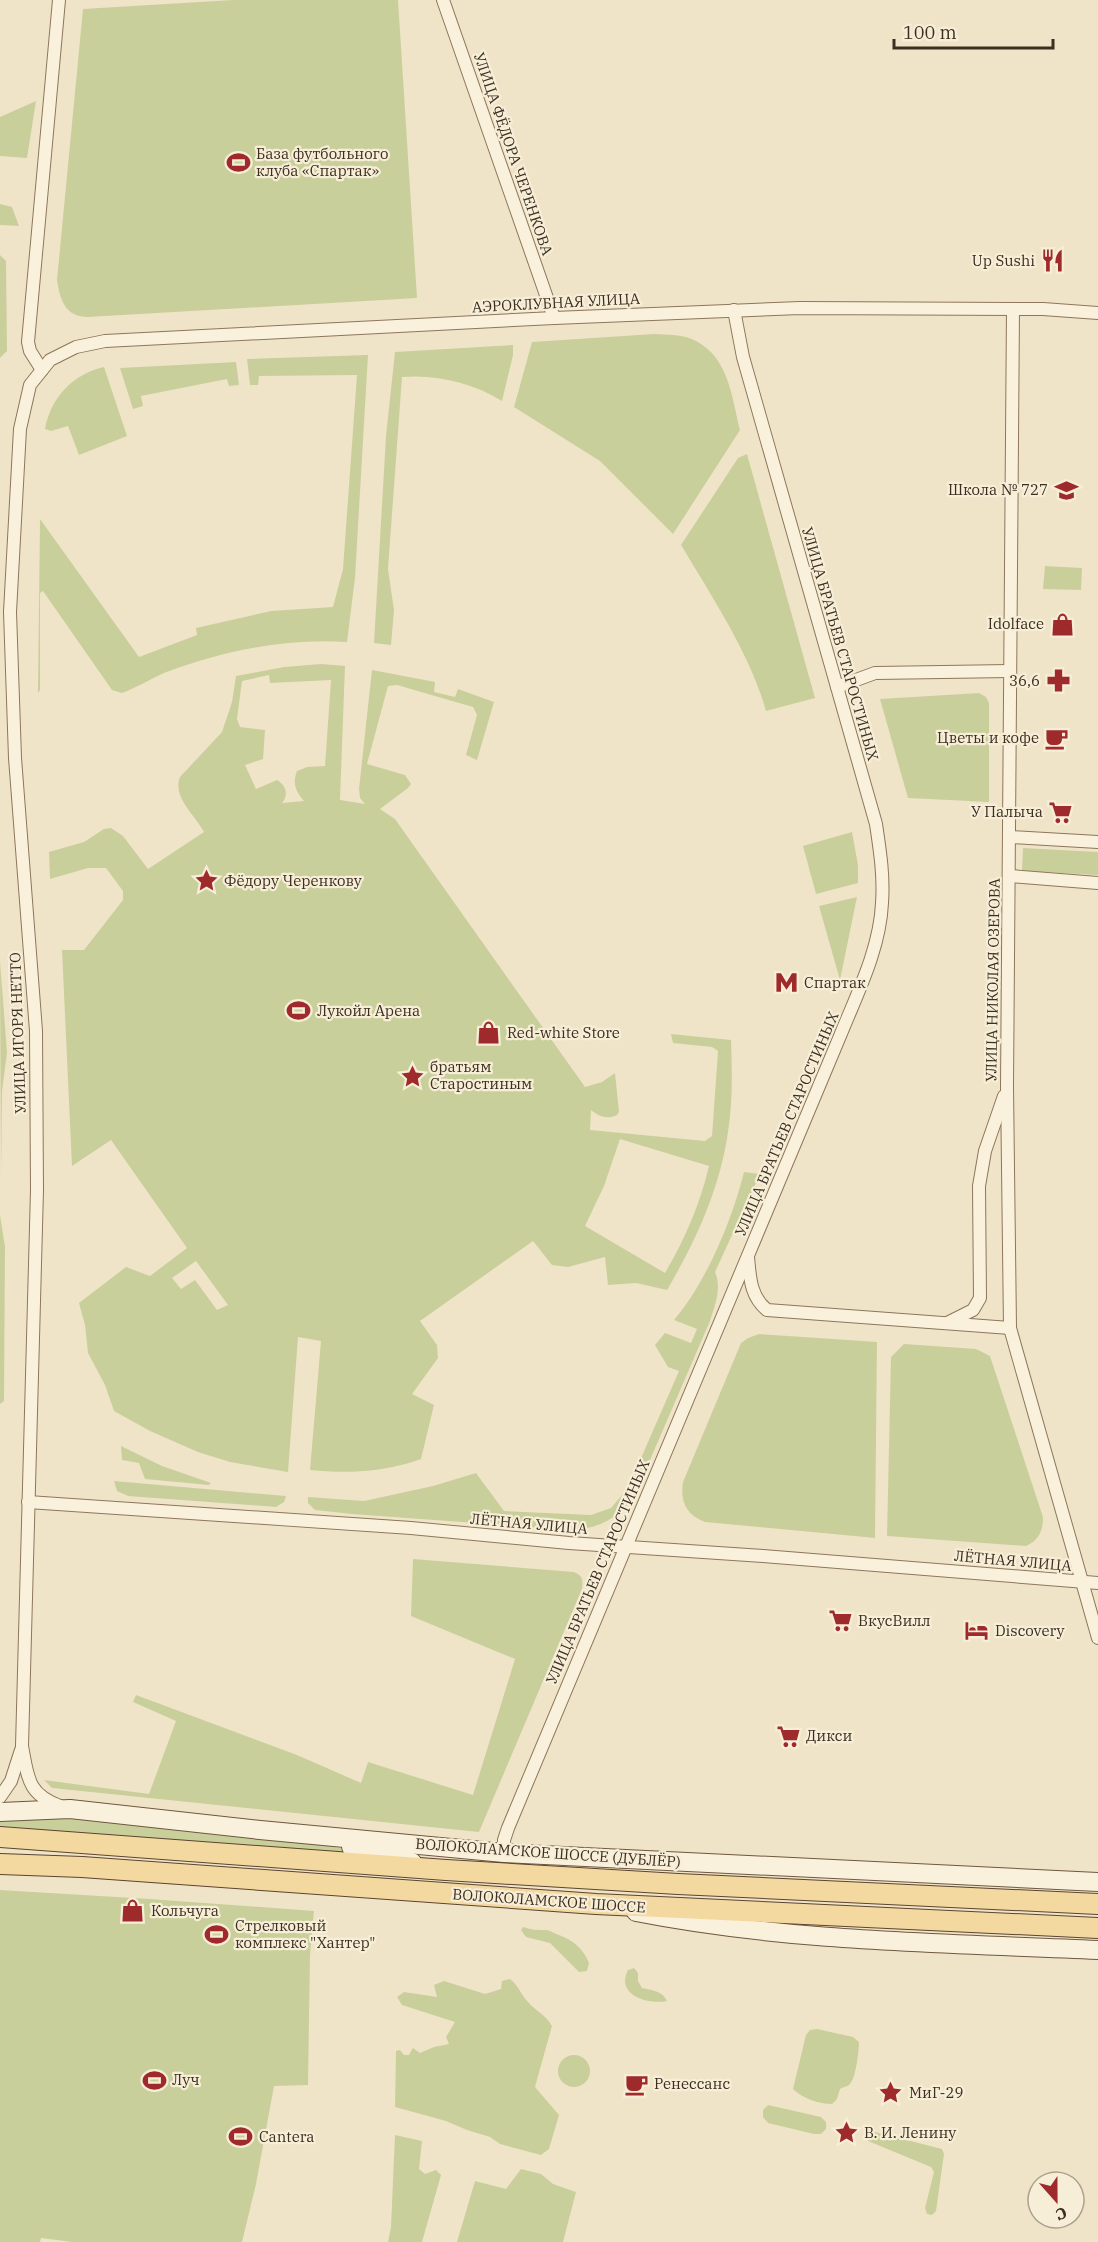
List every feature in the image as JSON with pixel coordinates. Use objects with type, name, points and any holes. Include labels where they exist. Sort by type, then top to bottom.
[{"type":"main road","name":"ВОЛОКОЛАМСКОЕ ШОССЕ","points":[[0,1838],[446,1870],[1098,1904]]},
{"type":"main road","points":[[0,1842],[46,1841]]},
{"type":"main road","name":"ВОЛОКОЛАМСКОЕ ШОССЕ","points":[[0,1864],[596,1904],[787,1915],[1098,1928]]},
{"type":"street","points":[[42,370],[30,351],[28,342],[59,0]]},
{"type":"street","name":"УЛИЦА ФЁДОРА ЧЕРЕНКОВА","points":[[443,0],[554,318]]},
{"type":"street","name":"АЭРОКЛУБНАЯ УЛИЦА","points":[[30,385],[50,360],[76,347],[105,341],[800,308],[1043,309],[1098,313]]},
{"type":"street","name":"УЛИЦА НИКОЛАЯ ОЗЕРОВА","points":[[1013,309],[1007,1087],[1010,1328],[1098,1638]]},
{"type":"street","name":"УЛИЦА БРАТЬЕВ СТАРОСТИНЫХ","points":[[504,1852],[506,1833],[872,955],[882,905],[881,856],[876,824],[742,357],[734,310]]},
{"type":"street","name":"УЛИЦА ИГОРЯ НЕТТО","points":[[22,1746],[37,1213],[36,1030],[15,758],[10,612],[20,429],[30,385]]},
{"type":"street","points":[[837,687],[875,673],[1010,670]]},
{"type":"street","points":[[1010,837],[1098,842]]},
{"type":"street","points":[[1010,876],[1098,883]]},
{"type":"street","points":[[946,1323],[973,1310],[980,1298],[979,1186],[985,1150],[1007,1087]]},
{"type":"street","points":[[748,1256],[752,1286],[758,1302],[767,1310],[1010,1328]]},
{"type":"street","name":"ЛЁТНАЯ УЛИЦА","points":[[28,1502],[411,1528],[624,1547],[1098,1583]]},
{"type":"street","points":[[0,1797],[11,1781],[22,1746]]},
{"type":"street","points":[[22,1746],[28,1776],[34,1790],[47,1801],[70,1809]]},
{"type":"street","name":"ВОЛОКОЛАМСКОЕ ШОССЕ (ДУБЛЁР)","points":[[0,1812],[70,1809],[260,1830],[504,1852],[1098,1882]]},
{"type":"street","points":[[260,1830],[334,1844],[446,1870]]},
{"type":"street","points":[[0,1872],[42,1866]]},
{"type":"street","points":[[596,1904],[663,1918],[794,1935],[1098,1950]]},
{"type":"green space","name":"База футбольного клуба «Спартак»","points":[[233,0],[398,0],[417,298],[88,317],[74,314],[69,311],[62,300],[57,280],[83,9]]},
{"type":"green space","points":[[36,101],[27,158],[0,156],[0,117]]},
{"type":"green space","points":[[0,204],[12,207],[19,226],[0,225]]},
{"type":"green space","points":[[0,255],[6,261],[7,351],[0,358]]},
{"type":"green space","points":[[654,334],[686,337],[707,348],[716,358],[731,392],[740,430],[673,534],[600,461],[514,407],[532,342]]},
{"type":"green space","points":[[513,345],[513,355],[502,401],[479,389],[454,381],[415,376],[402,377],[388,569],[394,610],[391,645],[374,643],[386,436],[395,352]]},
{"type":"green space","points":[[368,355],[355,578],[347,642],[300,642],[231,652],[164,673],[122,693],[112,690],[43,591],[40,593],[40,690],[38,693],[40,519],[139,657],[197,635],[196,628],[271,611],[333,607],[343,569],[357,375],[259,376],[258,385],[250,385],[247,359]]},
{"type":"green space","points":[[236,362],[239,385],[229,386],[227,379],[141,396],[143,406],[133,409],[120,368]]},
{"type":"green space","points":[[104,367],[127,436],[79,455],[68,426],[51,431],[45,429],[48,417],[58,397],[73,381]]},
{"type":"green space","points":[[747,454],[815,698],[766,711],[751,669],[740,647],[681,545],[738,458]]},
{"type":"green space","points":[[1045,566],[1082,568],[1081,590],[1043,589]]},
{"type":"green space","name":"Лукойл Арена","points":[[321,664],[345,666],[340,800],[365,804],[360,798],[359,789],[372,670],[435,682],[434,692],[455,697],[458,689],[494,702],[477,760],[466,755],[477,715],[473,707],[397,685],[388,686],[367,764],[405,775],[411,784],[380,809],[395,819],[585,1087],[602,1082],[615,1073],[619,1112],[617,1115],[606,1117],[591,1110],[590,1130],[705,1141],[712,1136],[718,1051],[712,1047],[673,1043],[671,1034],[731,1040],[731,1109],[719,1173],[697,1233],[667,1290],[636,1283],[608,1285],[605,1257],[568,1267],[552,1265],[533,1241],[420,1321],[437,1345],[438,1358],[412,1394],[434,1405],[421,1459],[394,1467],[366,1471],[310,1470],[321,1341],[298,1337],[288,1472],[230,1462],[198,1452],[150,1431],[114,1411],[105,1385],[88,1353],[85,1325],[79,1303],[126,1267],[150,1276],[187,1248],[111,1140],[72,1166],[62,950],[84,950],[123,900],[123,891],[106,868],[88,868],[50,879],[49,852],[84,842],[104,829],[111,828],[123,836],[148,869],[204,832],[182,799],[178,784],[180,777],[222,732],[232,702],[236,676],[284,667]],"holes":[[[269,675],[270,683],[331,680],[325,766],[307,767],[297,771],[296,788],[304,801],[282,803],[286,790],[277,780],[256,789],[245,765],[263,759],[265,730],[240,727],[237,719],[242,681]],[[620,1139],[709,1166],[691,1221],[665,1273],[585,1226],[604,1186]],[[196,1261],[228,1305],[217,1310],[195,1280],[181,1289],[172,1278]]]},
{"type":"green space","points":[[979,693],[986,697],[989,703],[989,802],[908,798],[880,699]]},
{"type":"green space","points":[[852,832],[858,865],[858,883],[816,894],[803,846]]},
{"type":"green space","points":[[1023,848],[1098,852],[1098,875],[1022,871]]},
{"type":"green space","points":[[857,897],[840,980],[819,906]]},
{"type":"green space","points":[[0,961],[7,1053],[2,1091],[1,1181]]},
{"type":"green space","points":[[744,1172],[760,1174],[715,1272],[718,1290],[710,1321],[634,1497],[614,1517],[589,1528],[570,1530],[352,1514],[315,1510],[308,1503],[308,1497],[364,1501],[433,1486],[476,1473],[504,1511],[591,1515],[611,1508],[628,1488],[679,1371],[668,1367],[655,1345],[665,1333],[691,1343],[697,1329],[674,1320],[697,1287],[717,1249],[733,1210]]},
{"type":"green space","points":[[0,1215],[5,1247],[4,1401],[0,1404]]},
{"type":"green space","points":[[759,1334],[877,1342],[875,1538],[705,1522],[693,1516],[686,1507],[682,1496],[683,1482],[741,1343]]},
{"type":"green space","points":[[904,1344],[976,1349],[990,1356],[1043,1517],[1039,1535],[1030,1544],[1026,1546],[887,1536],[891,1357]]},
{"type":"green space","points":[[121,1446],[162,1466],[211,1483],[209,1485],[145,1479],[139,1463],[122,1460]]},
{"type":"green space","points":[[114,1481],[286,1496],[284,1502],[276,1507],[128,1496],[117,1491]]},
{"type":"green space","points":[[413,1559],[574,1572],[581,1577],[582,1581],[582,1589],[479,1832],[52,1788],[44,1780],[149,1794],[176,1721],[133,1702],[136,1695],[297,1755],[361,1783],[368,1762],[473,1795],[515,1659],[411,1616]]},
{"type":"green space","points":[[45,1817],[77,1817],[310,1842],[349,1850],[359,1855],[0,1831],[0,1822]]},
{"type":"green space","name":"Луч","points":[[0,1890],[314,1911],[310,1955],[308,2085],[274,2086],[256,2184],[242,2242],[72,2242],[41,2238],[40,2242],[0,2242]]},
{"type":"green space","points":[[523,1927],[549,1931],[574,1943],[587,1958],[589,1963],[587,1971],[579,1972],[550,1943],[526,1937],[521,1930]]},
{"type":"green space","points":[[634,1968],[638,1973],[638,1981],[642,1988],[660,1993],[667,2001],[643,2000],[630,1992],[625,1979],[628,1970]]},
{"type":"green space","points":[[510,1979],[528,2002],[552,2026],[535,2087],[559,2115],[549,2149],[541,2155],[500,2144],[490,2137],[446,2121],[395,2107],[396,2051],[400,2050],[404,2055],[409,2055],[413,2048],[420,2053],[449,2044],[446,2037],[455,2022],[402,2005],[397,1997],[404,1992],[437,1997],[434,1985],[444,1981],[485,1994],[501,1989],[502,1981]]},
{"type":"green space","points":[[817,2029],[853,2037],[859,2042],[854,2077],[849,2085],[840,2089],[837,2099],[832,2104],[811,2100],[793,2089],[806,2035],[810,2030]]},
{"type":"green space","points":[[574,2055],[585,2060],[590,2071],[585,2082],[574,2087],[563,2082],[558,2071],[563,2060]]},
{"type":"green space","points":[[768,2105],[821,2117],[826,2122],[826,2129],[821,2134],[814,2134],[768,2123],[763,2117],[763,2110]]},
{"type":"green space","points":[[871,2131],[942,2149],[944,2154],[936,2211],[932,2215],[927,2214],[925,2208],[934,2172],[931,2167],[868,2141],[864,2137],[866,2132]]},
{"type":"green space","points":[[395,2135],[422,2141],[419,2169],[425,2174],[436,2170],[441,2175],[422,2242],[388,2242],[391,2227]]},
{"type":"green space","points":[[521,2169],[541,2174],[553,2184],[576,2192],[563,2242],[457,2242],[475,2181],[506,2189]]},
{"type":"place","name":"База футбольного клуба «Спартак»","points":[[238,163]]},
{"type":"place","name":"Up Sushi","points":[[1053,261]]},
{"type":"place","name":"Школа № 727","points":[[1066,490]]},
{"type":"place","name":"Idolface","points":[[1062,624]]},
{"type":"place","name":"36,6","points":[[1058,681]]},
{"type":"place","name":"Цветы и кофе","points":[[1057,738]]},
{"type":"place","name":"У Палыча","points":[[1061,812]]},
{"type":"place","name":"Фёдору Черенкову","points":[[206,881]]},
{"type":"place","name":"Спартак","points":[[786,983]]},
{"type":"place","name":"Лукойл Арена","points":[[299,1011]]},
{"type":"place","name":"Red-white Store","points":[[489,1033]]},
{"type":"place","name":"братьям Старостиным","points":[[412,1076]]},
{"type":"place","name":"ВкусВилл","points":[[840,1621]]},
{"type":"place","name":"Discovery","points":[[977,1631]]},
{"type":"place","name":"Дикси","points":[[788,1736]]},
{"type":"place","name":"Кольчуга","points":[[133,1911]]},
{"type":"place","name":"Стрелковый комплекс \"Хантер\"","points":[[217,1935]]},
{"type":"place","name":"Луч","points":[[154,2080]]},
{"type":"place","name":"Ренессанс","points":[[636,2084]]},
{"type":"place","name":"МиГ-29","points":[[891,2093]]},
{"type":"place","name":"В. И. Ленину","points":[[846,2133]]},
{"type":"place","name":"Cantera","points":[[241,2137]]}]
